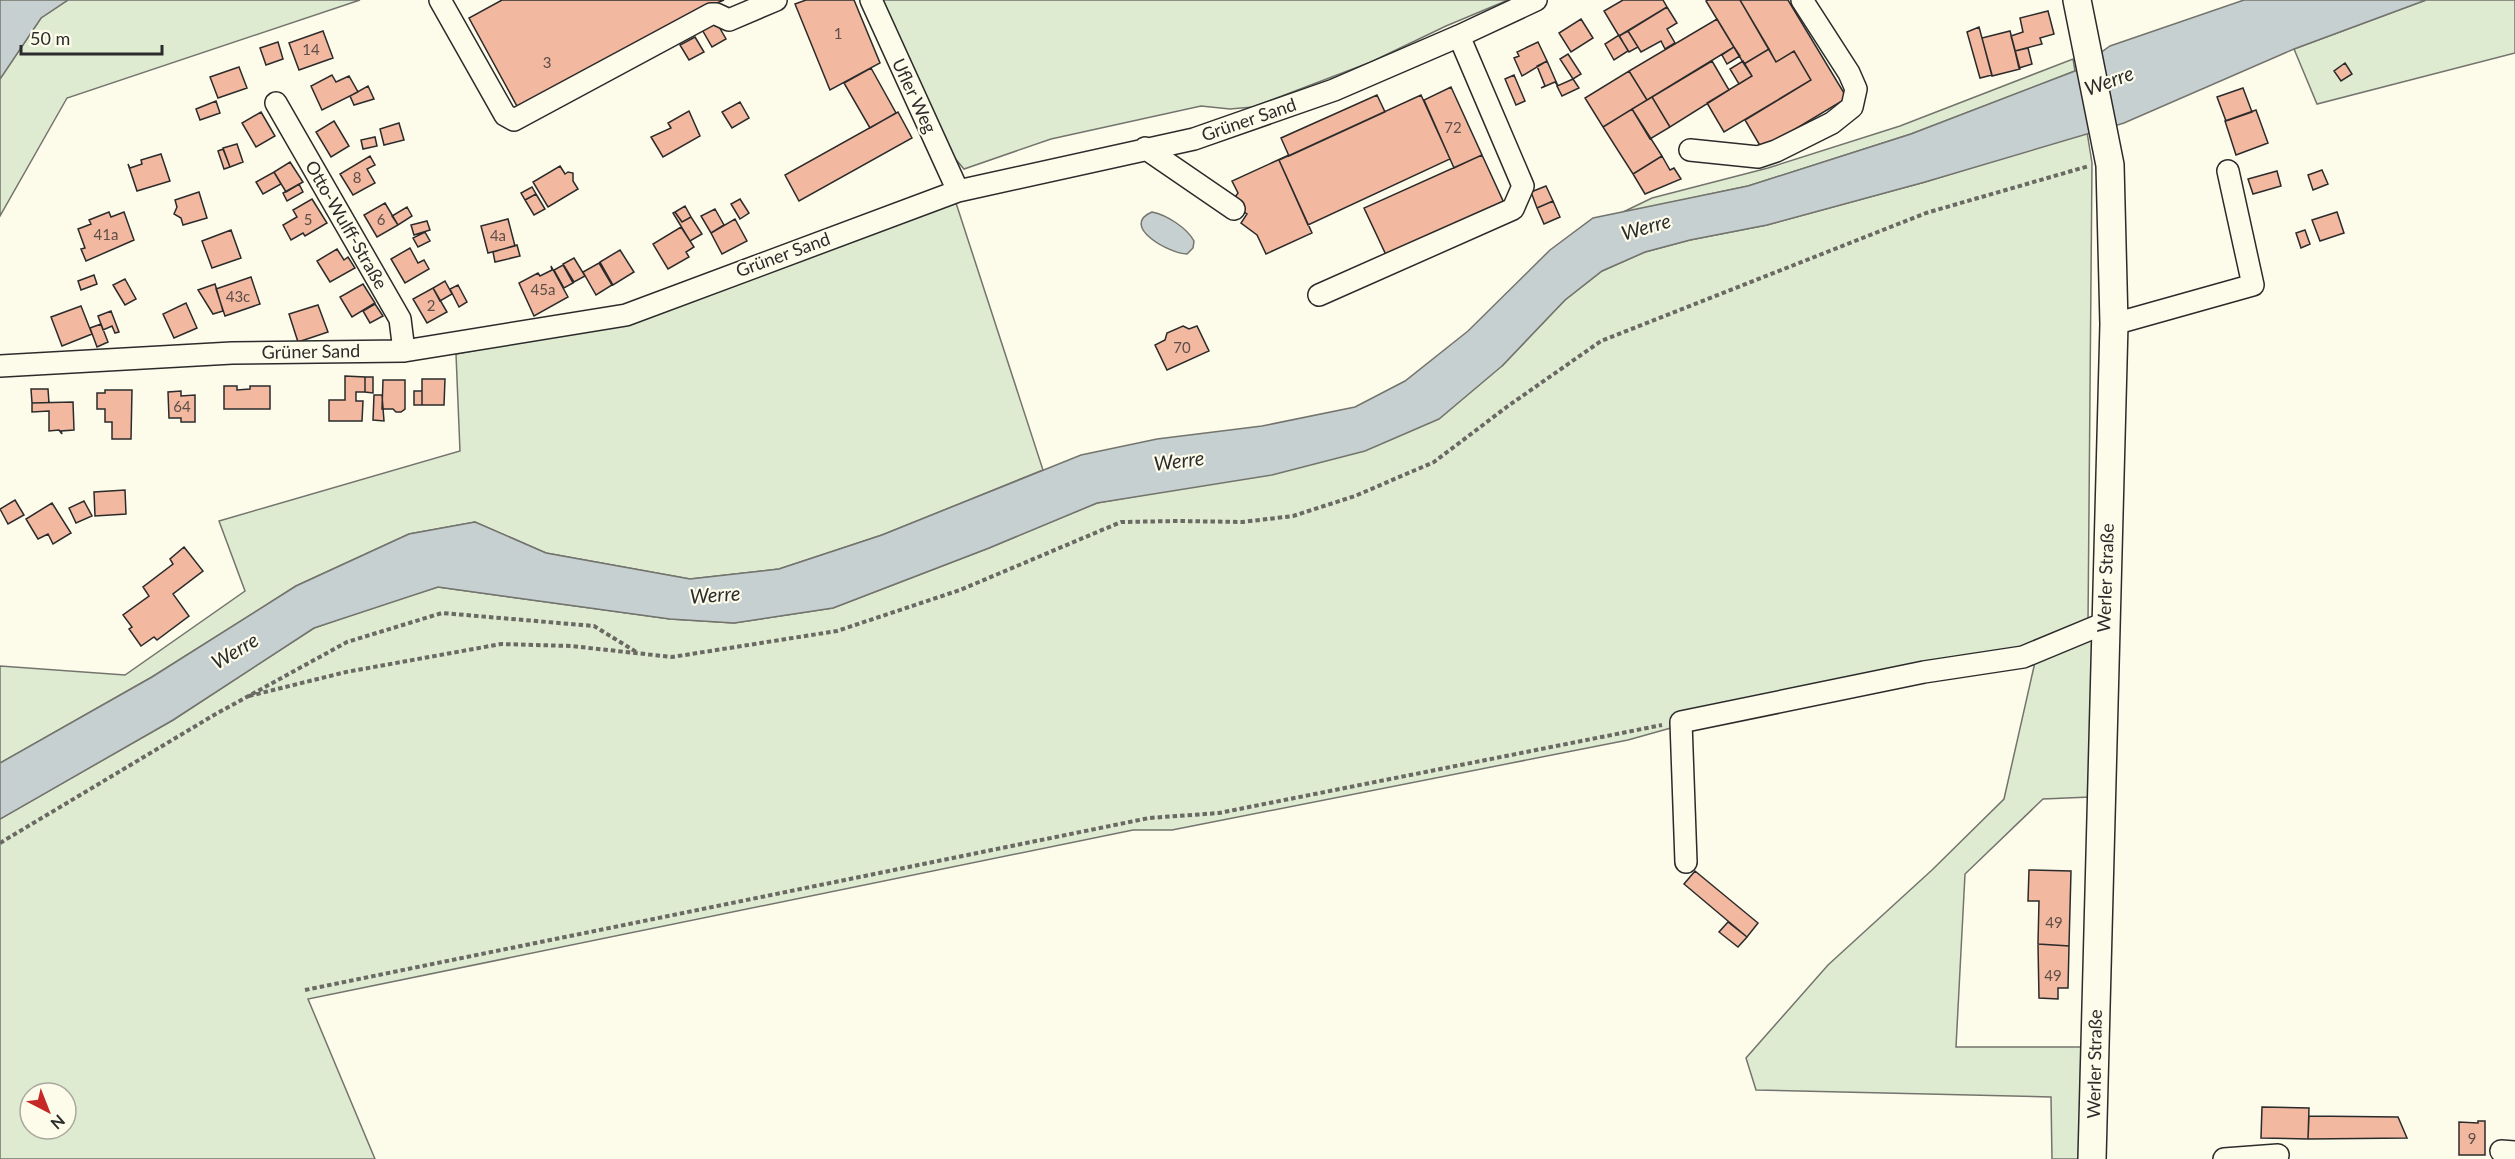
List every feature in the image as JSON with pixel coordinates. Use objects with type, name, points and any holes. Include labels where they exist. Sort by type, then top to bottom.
[{"type":"main road","name":"Werler Straße","points":[[2077,0],[2110,165],[2114,324],[2092,1159]]},
{"type":"street","points":[[440,0],[505,115],[514,120],[711,14],[729,20],[776,0]]},
{"type":"street","name":"Ufler Weg","points":[[870,0],[958,191]]},
{"type":"street","name":"Grüner Sand","points":[[0,366],[232,353],[404,351],[626,315],[958,191],[1194,139],[1334,90],[1536,0]]},
{"type":"street","points":[[1690,150],[1758,157],[1776,151],[1832,123],[1852,107],[1856,89],[1853,81],[1802,0]]},
{"type":"street","points":[[1319,295],[1513,208],[1523,186],[1459,36]]},
{"type":"street","name":"Otto-Wulff-Straße","points":[[276,103],[400,319],[404,351]]},
{"type":"street","points":[[1145,148],[1234,209]]},
{"type":"street","points":[[2114,324],[2253,285],[2228,171]]},
{"type":"street","points":[[1686,862],[1680,722],[1924,672],[2023,657],[2105,623]]},
{"type":"street","points":[[2224,1159],[2278,1155]]},
{"type":"path","points":[[249,696],[346,672],[501,644],[571,646],[672,657],[837,631],[960,590],[1121,522],[1178,520],[1242,522],[1293,516],[1355,496],[1434,462],[1508,406],[1601,341],[1926,213],[2085,167],[2110,165]]},
{"type":"path","points":[[0,843],[249,696],[347,642],[442,614],[594,626],[640,654]]},
{"type":"path","points":[[304,990],[1137,820],[1219,813],[1680,722]]},
{"type":"green space","points":[[68,0],[360,0],[67,98],[0,216],[0,79],[41,18]]},
{"type":"green space","points":[[883,0],[1508,0],[1446,26],[1371,62],[1253,107],[1230,109],[1201,106],[1051,139],[964,169],[953,156]]},
{"type":"green space","points":[[2426,0],[2515,0],[2515,53],[2317,104],[2294,49]]},
{"type":"green space","points":[[2073,59],[2075,71],[1911,134],[1748,186],[1621,213],[1652,198],[1768,168],[1900,126]]},
{"type":"green space","points":[[2087,132],[2092,163],[2088,623],[2020,649],[1842,680],[1628,740],[1172,830],[1133,830],[308,999],[375,1159],[0,1159],[0,819],[173,720],[314,628],[438,587],[670,619],[734,623],[833,608],[989,548],[1097,503],[1178,489],[1502,366],[1565,300],[1602,271],[1645,252],[1690,240],[1767,225],[1925,182]]},
{"type":"green space","points":[[956,203],[1043,470],[882,535],[779,569],[690,579],[546,553],[475,522],[409,534],[296,586],[152,677],[0,763],[0,666],[125,675],[245,591],[219,521],[460,451],[456,354],[628,321]]},
{"type":"green space","points":[[2092,635],[2090,797],[2043,799],[1965,874],[1956,1047],[2081,1047],[2079,1159],[2052,1159],[2051,1097],[1756,1090],[1746,1058],[1828,965],[1932,870],[2004,799],[2035,662]]},
{"type":"water","points":[[0,0],[68,0],[41,18],[0,79]]},
{"type":"water","name":"Werre","points":[[2244,0],[2426,0],[2294,49],[2124,123],[1925,182],[1767,225],[1690,240],[1645,252],[1602,271],[1565,300],[1502,366],[1439,419],[1365,451],[1272,475],[1097,503],[989,548],[833,608],[734,623],[670,619],[438,587],[314,628],[173,720],[0,819],[0,763],[152,677],[296,586],[409,534],[475,522],[546,553],[690,579],[779,569],[882,535],[1081,455],[1157,439],[1262,426],[1355,407],[1405,381],[1468,331],[1550,250],[1593,218],[1748,186],[1911,134],[2075,71],[2110,46]]},
{"type":"water","points":[[1152,212],[1164,216],[1187,231],[1194,241],[1193,248],[1187,254],[1179,253],[1160,244],[1144,231],[1141,224],[1143,218]]},
{"type":"building","points":[[502,0],[724,0],[688,15],[518,108],[469,18]]},
{"type":"building","points":[[806,0],[854,0],[880,63],[830,90],[795,4]]},
{"type":"building","points":[[1623,0],[1663,0],[1667,7],[1619,36],[1604,11]]},
{"type":"building","points":[[1740,0],[1769,49],[1744,64],[1706,1]]},
{"type":"building","points":[[1740,0],[1788,0],[1847,98],[1762,149],[1745,120],[1811,80],[1794,51],[1776,62]]},
{"type":"building","points":[[1667,7],[1677,23],[1667,29],[1675,43],[1665,49],[1661,41],[1641,52],[1628,31]]},
{"type":"building","points":[[2048,11],[2054,34],[2040,38],[2042,44],[2015,51],[2011,36],[2023,32],[2020,18]]},
{"type":"building","points":[[714,18],[726,39],[712,47],[700,26]]},
{"type":"building","points":[[1581,19],[1593,38],[1571,52],[1559,33]]},
{"type":"building","points":[[1717,19],[1734,47],[1647,100],[1629,71]]},
{"type":"building","points":[[1979,27],[1992,75],[1980,78],[1967,32]]},
{"type":"building","points":[[323,31],[333,58],[299,70],[289,43]]},
{"type":"building","points":[[1628,31],[1638,47],[1629,52],[1619,36]]},
{"type":"building","points":[[2010,31],[2020,69],[1992,76],[1982,38]]},
{"type":"building","points":[[1619,35],[1628,51],[1614,60],[1605,44]]},
{"type":"building","points":[[695,37],[704,52],[689,60],[680,45]]},
{"type":"building","points":[[278,42],[283,59],[266,65],[260,48]]},
{"type":"building","points":[[1538,42],[1547,61],[1522,76],[1514,58],[1519,56],[1517,52]]},
{"type":"building","points":[[1734,47],[1740,56],[1727,64],[1722,55]]},
{"type":"building","points":[[2028,48],[2032,64],[2019,68],[2015,51]]},
{"type":"building","points":[[1769,49],[1776,62],[1794,51],[1811,80],[1724,132],[1707,103],[1752,76],[1744,64]]},
{"type":"building","points":[[1568,54],[1581,74],[1573,79],[1560,59]]},
{"type":"building","points":[[1547,61],[1558,86],[1555,82],[1541,88],[1545,86],[1537,66]]},
{"type":"building","points":[[1712,61],[1729,90],[1670,127],[1652,97]]},
{"type":"building","points":[[1743,61],[1752,76],[1739,84],[1730,69]]},
{"type":"building","points":[[2345,63],[2352,74],[2341,81],[2334,71]]},
{"type":"building","points":[[239,67],[247,88],[218,98],[210,77]]},
{"type":"building","points":[[871,68],[896,113],[870,128],[844,83]]},
{"type":"building","points":[[1629,71],[1647,100],[1603,127],[1585,98]]},
{"type":"building","points":[[332,75],[336,82],[349,76],[358,92],[322,110],[311,86]]},
{"type":"building","points":[[1514,75],[1525,101],[1516,105],[1505,79]]},
{"type":"building","points":[[1573,79],[1579,88],[1562,96],[1557,86]]},
{"type":"building","points":[[368,86],[374,99],[354,105],[350,96]]},
{"type":"building","points":[[1451,87],[1482,155],[1454,168],[1424,100]]},
{"type":"building","points":[[2243,88],[2252,112],[2226,121],[2217,97]]},
{"type":"building","points":[[1377,95],[1385,112],[1289,156],[1281,138]]},
{"type":"building","points":[[1421,95],[1450,159],[1308,225],[1279,160]]},
{"type":"building","points":[[1652,97],[1670,127],[1650,139],[1632,109]]},
{"type":"building","points":[[216,101],[220,113],[200,120],[196,109]]},
{"type":"building","points":[[740,102],[749,118],[732,128],[722,112]]},
{"type":"building","points":[[1632,109],[1662,156],[1633,174],[1603,127]]},
{"type":"building","points":[[2256,110],[2268,143],[2236,155],[2225,121]]},
{"type":"building","points":[[689,111],[700,136],[663,157],[651,137],[671,128],[668,123]]},
{"type":"building","points":[[261,112],[275,136],[256,147],[242,123]]},
{"type":"building","points":[[898,112],[912,138],[799,201],[785,175]]},
{"type":"building","points":[[334,121],[349,146],[331,157],[316,132]]},
{"type":"building","points":[[399,123],[404,140],[384,145],[380,129]]},
{"type":"building","points":[[375,137],[377,146],[363,149],[361,140]]},
{"type":"building","points":[[237,144],[243,162],[230,167],[223,148]]},
{"type":"building","points":[[223,149],[230,167],[224,169],[218,151]]},
{"type":"building","points":[[161,154],[170,181],[137,191],[128,164],[130,168],[142,164],[141,160]]},
{"type":"building","points":[[1289,155],[1279,160],[1312,233],[1266,254],[1257,235],[1241,223],[1247,214],[1231,203],[1238,193],[1232,181]]},
{"type":"building","points":[[1482,155],[1504,203],[1387,257],[1364,208]]},
{"type":"building","points":[[370,156],[375,165],[367,169],[375,183],[353,195],[340,174]]},
{"type":"building","points":[[1662,156],[1670,170],[1674,168],[1681,179],[1645,194],[1633,174]]},
{"type":"building","points":[[290,162],[303,182],[286,192],[274,172]]},
{"type":"building","points":[[560,166],[565,174],[573,173],[573,181],[578,189],[548,207],[533,182]]},
{"type":"building","points":[[2322,170],[2328,184],[2313,190],[2308,175]]},
{"type":"building","points":[[2277,171],[2281,186],[2253,194],[2248,179]]},
{"type":"building","points":[[274,172],[281,184],[263,194],[256,182]]},
{"type":"building","points":[[299,184],[303,192],[287,201],[283,193]]},
{"type":"building","points":[[1546,186],[1553,201],[1537,208],[1531,192]]},
{"type":"building","points":[[532,187],[536,194],[525,200],[521,193]]},
{"type":"building","points":[[199,192],[207,218],[183,225],[181,218],[174,214],[177,207],[175,200]]},
{"type":"building","points":[[536,194],[545,209],[534,215],[525,200]]},
{"type":"building","points":[[312,199],[327,223],[305,236],[303,233],[291,240],[283,225],[297,217],[293,210]]},
{"type":"building","points":[[740,199],[749,213],[740,219],[731,204]]},
{"type":"building","points":[[1553,201],[1560,217],[1544,224],[1537,208]]},
{"type":"building","points":[[385,203],[398,225],[377,237],[364,215]]},
{"type":"building","points":[[685,206],[691,217],[682,222],[675,212]]},
{"type":"building","points":[[407,207],[412,216],[398,225],[392,216]]},
{"type":"building","points":[[715,209],[724,225],[711,233],[701,216]]},
{"type":"building","points":[[109,212],[111,217],[124,212],[134,240],[86,261],[81,249],[85,248],[78,229],[91,224],[89,220]]},
{"type":"building","points":[[675,212],[682,222],[691,217],[702,234],[690,241],[673,213]]},
{"type":"building","points":[[2337,212],[2344,233],[2320,241],[2312,220]]},
{"type":"building","points":[[508,219],[515,246],[488,253],[481,226]]},
{"type":"building","points":[[735,219],[747,241],[722,254],[711,233]]},
{"type":"building","points":[[427,221],[430,230],[414,235],[411,225]]},
{"type":"building","points":[[681,227],[694,247],[686,252],[689,257],[668,269],[653,244]]},
{"type":"building","points":[[231,230],[241,258],[212,268],[202,241]]},
{"type":"building","points":[[2305,230],[2310,244],[2301,248],[2296,233]]},
{"type":"building","points":[[425,232],[430,241],[418,247],[413,238]]},
{"type":"building","points":[[517,245],[520,256],[495,262],[493,252]]},
{"type":"building","points":[[410,248],[418,263],[424,260],[429,269],[405,283],[391,259]]},
{"type":"building","points":[[337,249],[344,260],[348,257],[355,268],[330,282],[317,261]]},
{"type":"building","points":[[620,250],[634,272],[613,285],[600,262]]},
{"type":"building","points":[[574,258],[585,276],[574,282],[563,264]]},
{"type":"building","points":[[599,263],[612,285],[596,295],[583,272]]},
{"type":"building","points":[[563,265],[573,283],[564,288],[554,270]]},
{"type":"building","points":[[551,266],[568,297],[534,316],[519,283],[538,273],[540,276],[552,270]]},
{"type":"building","points":[[94,275],[97,284],[81,290],[78,281]]},
{"type":"building","points":[[251,277],[260,304],[225,316],[216,289]]},
{"type":"building","points":[[125,279],[136,299],[125,305],[113,285]]},
{"type":"building","points":[[445,281],[452,294],[440,301],[433,288]]},
{"type":"building","points":[[215,284],[223,311],[213,314],[198,290]]},
{"type":"building","points":[[363,284],[375,303],[352,317],[340,297]]},
{"type":"building","points":[[458,285],[467,302],[459,307],[450,289]]},
{"type":"building","points":[[433,288],[447,312],[427,323],[413,299]]},
{"type":"building","points":[[186,303],[197,328],[174,338],[163,314]]},
{"type":"building","points":[[375,304],[383,316],[370,323],[363,311]]},
{"type":"building","points":[[318,305],[328,332],[298,342],[289,314]]},
{"type":"building","points":[[81,306],[92,334],[62,346],[51,317]]},
{"type":"building","points":[[111,311],[119,332],[115,333],[112,326],[103,330],[98,316]]},
{"type":"building","points":[[101,324],[108,342],[97,347],[90,328]]},
{"type":"building","points":[[1183,326],[1189,329],[1197,326],[1209,351],[1167,370],[1155,345],[1165,340],[1167,333]]},
{"type":"building","points":[[345,376],[365,377],[365,392],[356,392],[356,401],[363,401],[362,421],[329,421],[329,400],[345,400]]},
{"type":"building","points":[[365,377],[373,377],[373,393],[365,392]]},
{"type":"building","points":[[422,379],[445,379],[444,405],[422,405]]},
{"type":"building","points":[[383,380],[405,380],[405,409],[401,412],[382,409]]},
{"type":"building","points":[[224,386],[237,386],[237,390],[250,389],[250,386],[270,386],[270,409],[224,409]]},
{"type":"building","points":[[31,389],[48,389],[49,403],[32,403]]},
{"type":"building","points":[[105,390],[132,390],[131,439],[112,439],[112,422],[105,422],[105,409],[97,409],[97,393],[105,393]]},
{"type":"building","points":[[181,391],[181,396],[195,395],[195,422],[181,422],[181,418],[169,418],[168,392]]},
{"type":"building","points":[[414,391],[422,391],[422,405],[414,405]]},
{"type":"building","points":[[374,395],[382,395],[384,421],[373,420]]},
{"type":"building","points":[[73,402],[74,430],[61,431],[62,434],[59,430],[49,431],[49,411],[32,412],[32,403]]},
{"type":"building","points":[[125,490],[126,514],[95,516],[94,492]]},
{"type":"building","points":[[15,500],[24,515],[8,524],[0,509]]},
{"type":"building","points":[[84,501],[92,516],[76,523],[69,508]]},
{"type":"building","points":[[52,503],[71,533],[53,544],[48,534],[38,539],[26,519]]},
{"type":"building","points":[[184,547],[203,571],[173,594],[189,616],[157,640],[154,637],[141,646],[129,629],[132,627],[123,615],[149,596],[143,587],[173,564],[170,559]]},
{"type":"building","points":[[2029,870],[2071,871],[2069,946],[2038,944],[2039,901],[2028,901]]},
{"type":"building","points":[[1695,871],[1758,923],[1747,937],[1684,884]]},
{"type":"building","points":[[1728,922],[1747,937],[1738,947],[1719,932]]},
{"type":"building","points":[[2038,944],[2069,946],[2068,988],[2058,988],[2058,999],[2039,998]]},
{"type":"building","points":[[2262,1107],[2309,1108],[2308,1139],[2261,1138]]},
{"type":"building","points":[[2309,1116],[2398,1117],[2407,1138],[2308,1139]]},
{"type":"building","points":[[2478,1121],[2485,1121],[2485,1155],[2459,1155],[2459,1122],[2478,1123]]}]
